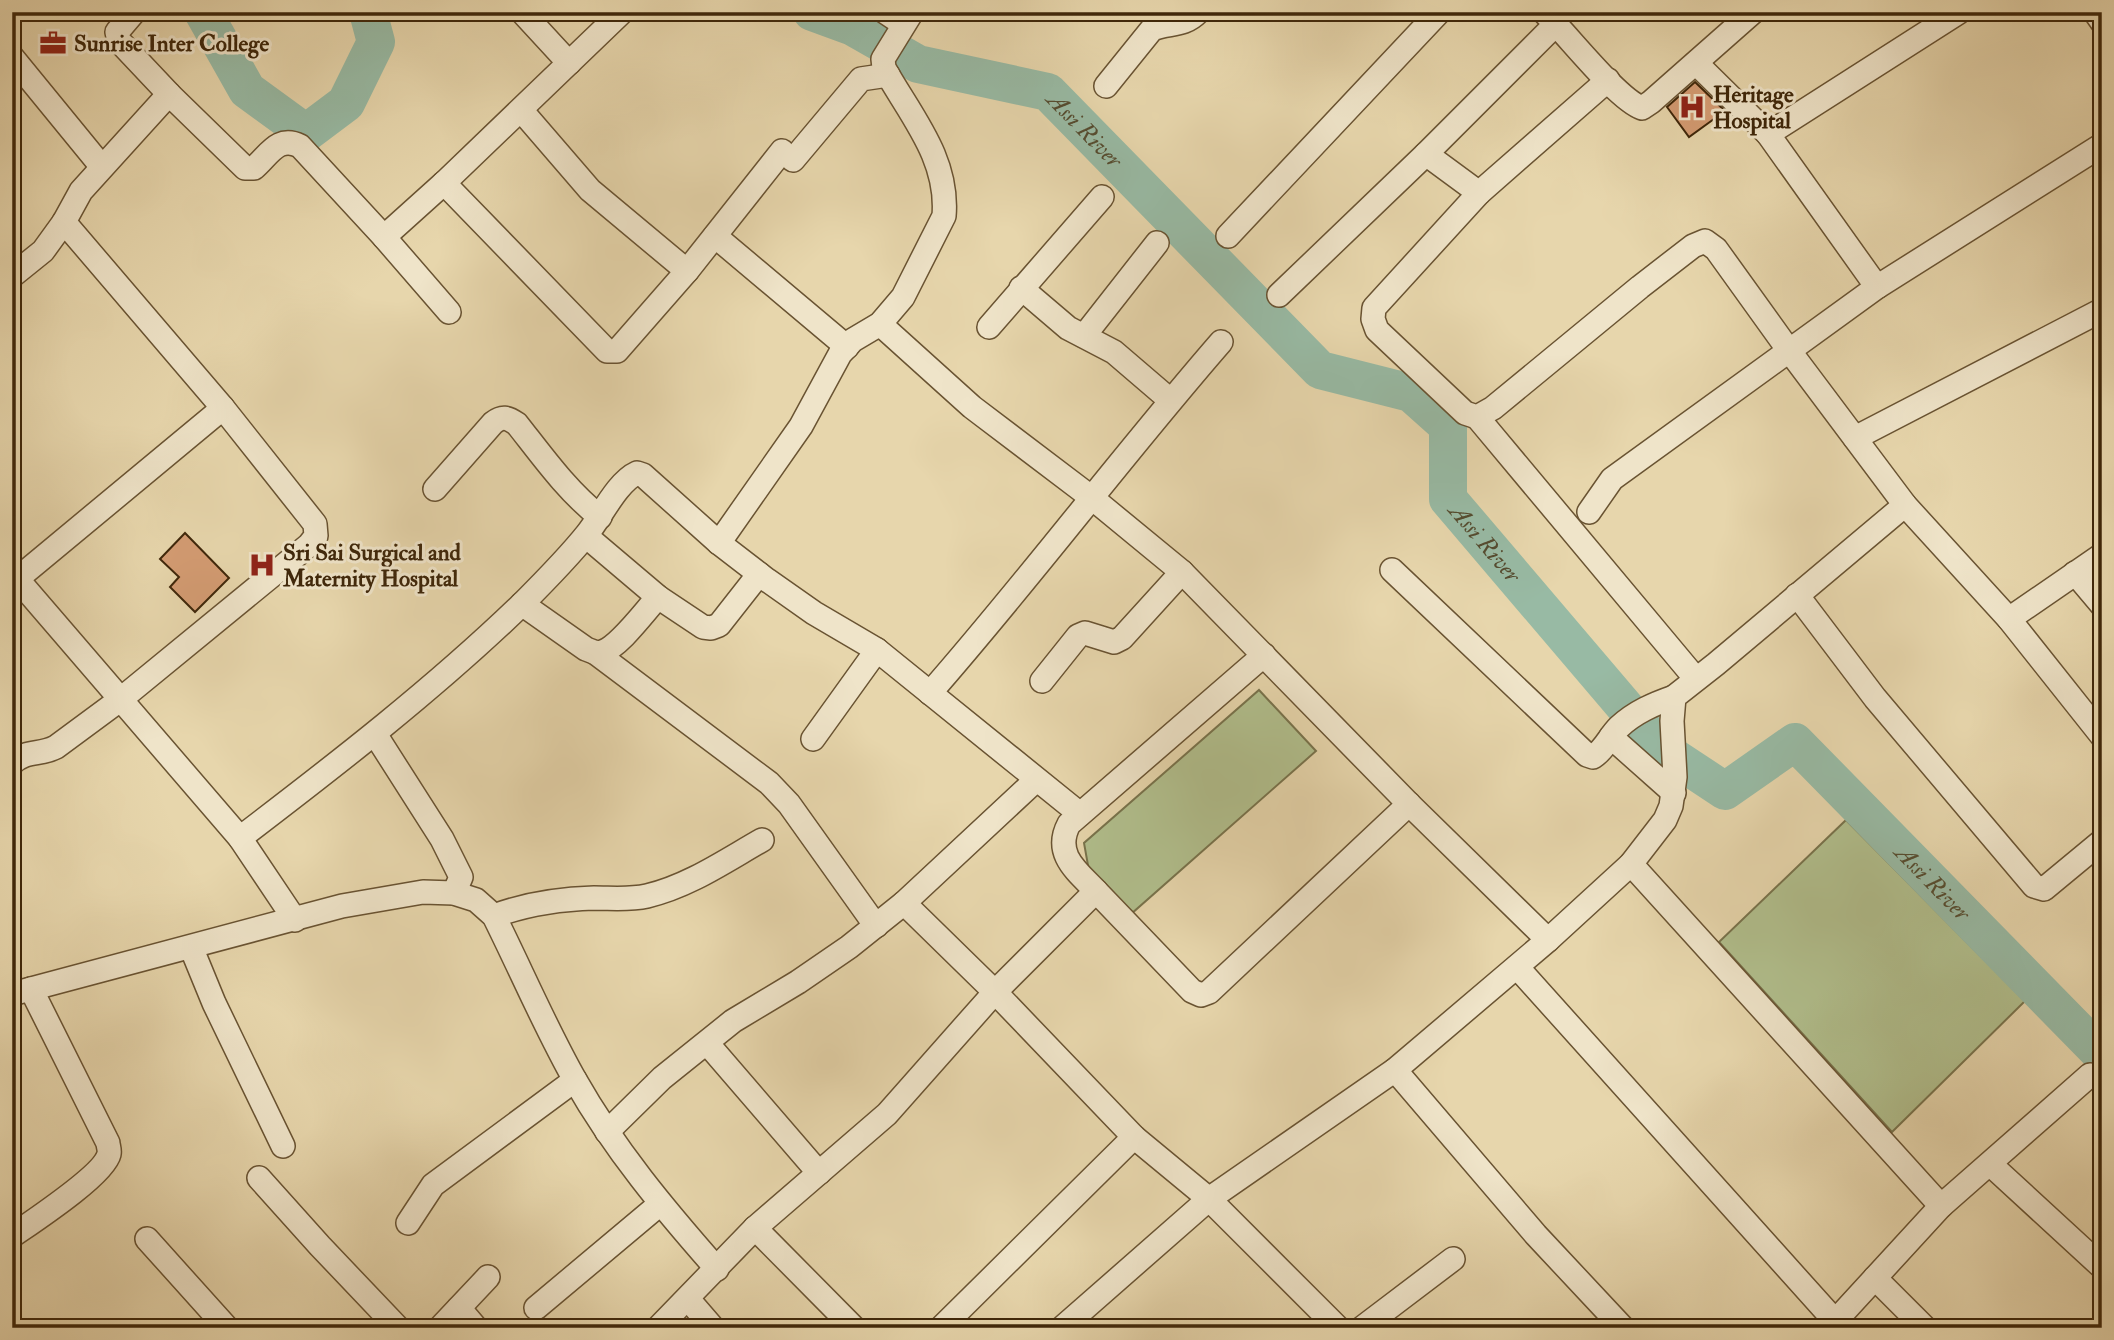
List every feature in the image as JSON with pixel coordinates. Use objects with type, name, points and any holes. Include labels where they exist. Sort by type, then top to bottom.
[{"type":"street","points":[[134,12],[117,32],[119,41],[245,168],[254,168],[280,143],[290,141],[300,146],[449,312]]},
{"type":"street","points":[[522,12],[569,63]]},
{"type":"street","points":[[384,237],[522,110],[622,12]]},
{"type":"street","points":[[1105,86],[1152,29],[1163,24],[1184,23],[1198,12]]},
{"type":"street","points":[[1228,236],[1439,12]]},
{"type":"street","points":[[1279,295],[1426,155],[1550,18],[1608,80],[1634,105],[1642,108],[1753,12]]},
{"type":"street","points":[[1768,134],[1932,18],[1959,12]]},
{"type":"street","points":[[2095,12],[2102,22]]},
{"type":"street","points":[[719,543],[801,426],[829,371],[853,340],[880,324],[903,297],[944,216],[945,206],[933,149],[886,67],[900,20]]},
{"type":"street","points":[[12,57],[102,167]]},
{"type":"street","points":[[1696,63],[1768,134],[1877,287]]},
{"type":"street","points":[[444,183],[607,351],[617,351],[715,236],[788,156],[861,79],[886,67]]},
{"type":"street","points":[[1608,80],[1479,193],[1374,308],[1373,319],[1377,330],[1455,404],[1465,413],[1478,417],[1696,679]]},
{"type":"street","points":[[12,276],[43,251],[64,222],[81,191],[169,94]]},
{"type":"street","points":[[522,110],[590,190],[687,271]]},
{"type":"street","points":[[1589,512],[1612,479],[1877,287],[2102,145]]},
{"type":"street","points":[[1426,155],[1479,193]]},
{"type":"street","points":[[989,327],[1102,197]]},
{"type":"street","points":[[12,764],[27,753],[49,751],[57,747],[121,699],[309,545],[316,536],[315,524],[223,408],[64,222]]},
{"type":"street","points":[[715,236],[847,347]]},
{"type":"street","points":[[1478,417],[1493,408],[1682,254],[1705,241],[1716,248],[1905,505],[2009,619],[2102,736]]},
{"type":"street","points":[[1084,337],[1157,243]]},
{"type":"street","points":[[1021,288],[1068,328],[1114,352],[1170,400]]},
{"type":"street","points":[[1855,438],[2102,310]]},
{"type":"street","points":[[880,324],[972,407],[1092,498],[1182,572],[1409,804],[1548,940]]},
{"type":"street","points":[[930,693],[1220,342]]},
{"type":"street","points":[[223,408],[15,576],[240,838],[295,920]]},
{"type":"street","points":[[435,489],[493,423],[499,418],[508,418],[517,424],[561,480],[600,517]]},
{"type":"street","points":[[240,838],[415,700],[522,604],[586,536],[623,484],[636,473],[643,475],[719,543],[759,574],[814,613],[877,650],[1080,814]]},
{"type":"street","points":[[1392,570],[1593,757],[1615,732],[1645,708],[1674,697],[1905,505]]},
{"type":"street","points":[[586,536],[658,597],[703,627],[719,625],[759,574]]},
{"type":"street","points":[[2009,619],[2102,555]]},
{"type":"street","points":[[1042,681],[1077,636],[1085,632],[1114,642],[1122,638],[1182,572]]},
{"type":"street","points":[[2075,573],[2102,605]]},
{"type":"street","points":[[1797,595],[1875,698],[2034,886],[2044,890],[2102,841]]},
{"type":"street","points":[[596,653],[615,644],[658,597]]},
{"type":"street","points":[[522,604],[586,649],[596,653],[769,783],[789,804],[876,926]]},
{"type":"street","points":[[813,739],[877,650]]},
{"type":"street","points":[[1264,655],[1080,814],[1069,824],[1063,835],[1063,850],[1073,867],[1192,991],[1201,995],[1209,992],[1409,804]]},
{"type":"street","points":[[1062,1328],[1209,1199],[1395,1070],[1548,940],[1631,864],[1665,820],[1675,785],[1672,721],[1674,697]]},
{"type":"street","points":[[1615,732],[1675,785]]},
{"type":"street","points":[[374,734],[461,877],[454,893]]},
{"type":"street","points":[[607,1132],[662,1078],[733,1021],[798,982],[876,926],[1036,780]]},
{"type":"street","points":[[494,916],[544,903],[648,896],[700,877],[762,840]]},
{"type":"street","points":[[1631,864],[1941,1206]]},
{"type":"street","points":[[658,1328],[755,1228],[887,1114],[995,992],[1096,891]]},
{"type":"street","points":[[12,1236],[62,1201],[102,1167],[109,1154],[108,1143],[21,992],[342,906],[423,892],[454,893],[476,900],[494,916],[575,1080],[607,1132],[660,1204],[717,1269]]},
{"type":"street","points":[[904,903],[995,992],[1133,1137],[1209,1199],[1338,1328]]},
{"type":"street","points":[[191,947],[214,1003],[283,1146]]},
{"type":"street","points":[[1517,967],[1832,1325],[1941,1206],[2090,1074]]},
{"type":"street","points":[[708,1042],[819,1173]]},
{"type":"street","points":[[1395,1070],[1536,1235],[1623,1328]]},
{"type":"street","points":[[408,1223],[433,1185],[575,1080]]},
{"type":"street","points":[[941,1328],[1133,1137]]},
{"type":"street","points":[[1990,1164],[2102,1267]]},
{"type":"street","points":[[259,1178],[320,1247],[398,1328]]},
{"type":"street","points":[[536,1308],[660,1204]]},
{"type":"street","points":[[755,1228],[853,1328]]},
{"type":"street","points":[[147,1239],[227,1328]]},
{"type":"street","points":[[1362,1328],[1453,1259]]},
{"type":"street","points":[[440,1328],[488,1278]]},
{"type":"street","points":[[1875,1278],[1925,1328]]},
{"type":"street","points":[[688,1299],[713,1328]]},
{"type":"street","points":[[459,1308],[476,1328]]},
{"type":"green space","points":[[1259,690],[1316,751],[1131,914],[1089,871],[1084,843]]},
{"type":"green space","points":[[1846,820],[2025,1001],[1892,1132],[1719,942]]},
{"type":"building","points":[[1695,82],[1725,111],[1689,137],[1667,107]]},
{"type":"building","points":[[185,533],[229,578],[195,612],[170,587],[179,577],[160,559]]},
{"type":"waterway","name":"Assi River","points":[[203,12],[247,90],[306,133],[346,103],[376,42],[368,12]]},
{"type":"waterway","name":"Assi River","points":[[812,12],[853,27],[918,64],[1048,92],[1320,370],[1411,393],[1448,426],[1448,499],[1660,748],[1725,791],[1795,742],[2102,1055]]},
{"type":"place","name":"Sunrise Inter College","points":[[53,43]]},
{"type":"place","name":"Heritage Hospital","points":[[1692,107]]},
{"type":"place","name":"Sri Sai Surgical and Maternity Hospital","points":[[262,565]]}]
